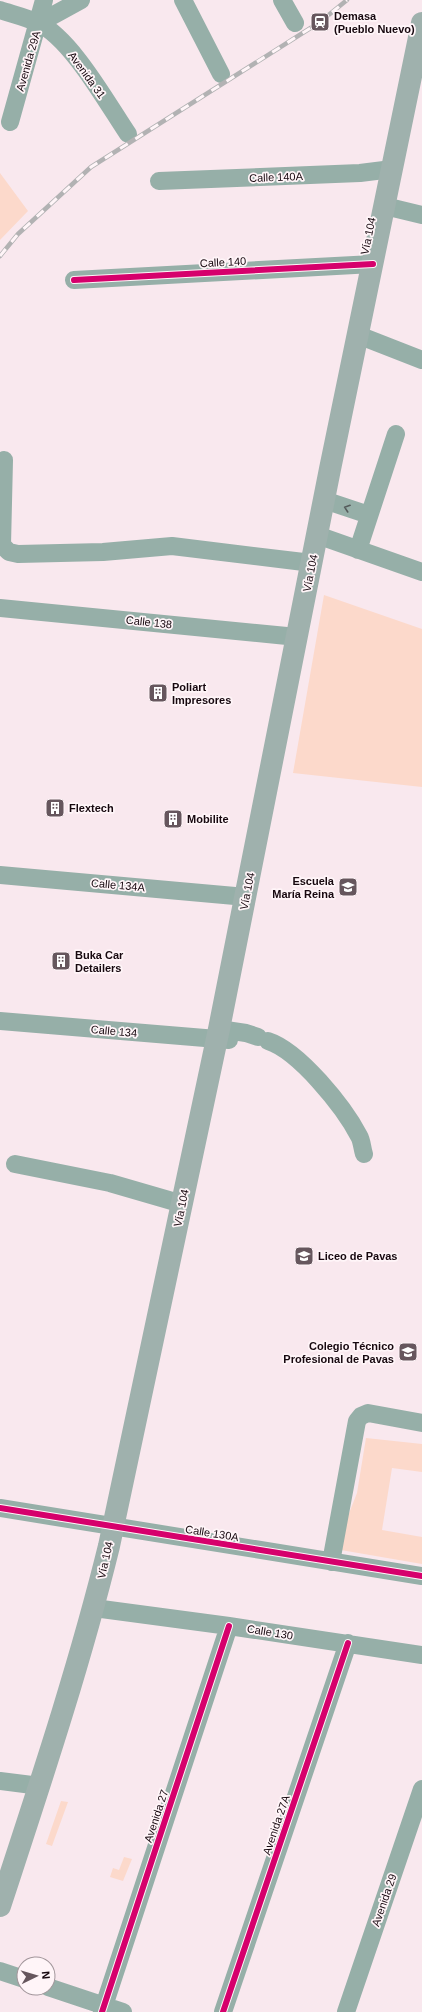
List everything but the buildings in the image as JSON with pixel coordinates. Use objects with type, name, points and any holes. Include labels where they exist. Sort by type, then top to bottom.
[{"type":"main road","name":"Vía 104","points":[[362,337],[373,264],[422,23]]},
{"type":"main road","name":"Vía 104","points":[[0,1906],[40,1786],[94,1608],[113,1528],[181,1205],[222,1036],[324,500],[394,208],[422,79]]},
{"type":"street","name":"Avenida 29A","points":[[10,122],[39,23],[44,0]]},
{"type":"street","points":[[39,23],[81,0]]},
{"type":"street","points":[[183,0],[221,74]]},
{"type":"street","points":[[282,0],[295,23]]},
{"type":"street","name":"Avenida 31","points":[[0,10],[39,23],[60,39],[79,63],[128,134]]},
{"type":"street","name":"Calle 140A","points":[[159,182],[360,173],[392,169]]},
{"type":"street","points":[[394,208],[422,215]]},
{"type":"street","name":"Calle 140","points":[[74,280],[373,264]]},
{"type":"street","points":[[362,337],[422,360]]},
{"type":"street","points":[[358,550],[396,434]]},
{"type":"street","points":[[4,460],[2,545],[9,552],[18,554],[103,552],[172,546],[312,563]]},
{"type":"street","points":[[324,500],[369,515]]},
{"type":"street","points":[[317,535],[422,572]]},
{"type":"street","name":"Calle 138","points":[[0,608],[297,637]]},
{"type":"street","name":"Calle 134A","points":[[0,875],[235,896]]},
{"type":"street","name":"Calle 134","points":[[0,1021],[222,1036],[246,1033],[277,1044],[297,1058],[333,1098],[360,1137],[364,1154]]},
{"type":"street","points":[[15,1164],[110,1183],[181,1205]]},
{"type":"street","points":[[331,1562],[357,1421],[368,1413],[422,1423]]},
{"type":"street","name":"Calle 130A","points":[[0,1508],[113,1528],[422,1576]]},
{"type":"street","name":"Calle 130","points":[[94,1608],[229,1626],[422,1655]]},
{"type":"street","name":"Avenida 27","points":[[103,2009],[229,1626]]},
{"type":"street","name":"Avenida 27A","points":[[223,2012],[348,1644]]},
{"type":"street","points":[[0,1781],[40,1786]]},
{"type":"street","name":"Avenida 29","points":[[346,2012],[422,1789]]},
{"type":"street","points":[[0,1972],[16,1977]]},
{"type":"street","points":[[56,1990],[103,2009],[123,2012]]},
{"type":"shaded area","points":[[0,173],[28,211],[0,240]]},
{"type":"shaded area","points":[[324,595],[422,629],[422,787],[293,773]]},
{"type":"shaded area","points":[[366,1438],[422,1444],[422,1472],[392,1468],[382,1530],[422,1537],[422,1564],[335,1549],[357,1493]]},
{"type":"shaded area","points":[[61,1801],[68,1802],[52,1846],[46,1844]]},
{"type":"shaded area","points":[[124,1857],[132,1859],[123,1881],[110,1877],[113,1868],[119,1870]]},
{"type":"railway","points":[[0,256],[18,234],[91,167],[320,22],[347,0]]},
{"type":"cycle path","points":[[74,280],[373,264]]},
{"type":"cycle path","points":[[0,1508],[422,1576]]},
{"type":"cycle path","points":[[102,2012],[229,1626]]},
{"type":"cycle path","points":[[223,2012],[348,1643]]},
{"type":"place","name":"Demasa (Pueblo Nuevo)","points":[[320,22]]},
{"type":"place","name":"Poliart Impresores","points":[[158,693]]},
{"type":"place","name":"Flextech","points":[[55,808]]},
{"type":"place","name":"Mobilite","points":[[173,819]]},
{"type":"place","name":"Escuela María Reina","points":[[348,887]]},
{"type":"place","name":"Buka Car Detailers","points":[[61,961]]},
{"type":"place","name":"Liceo de Pavas","points":[[304,1256]]},
{"type":"place","name":"Colegio Técnico Profesional de Pavas","points":[[408,1352]]}]
